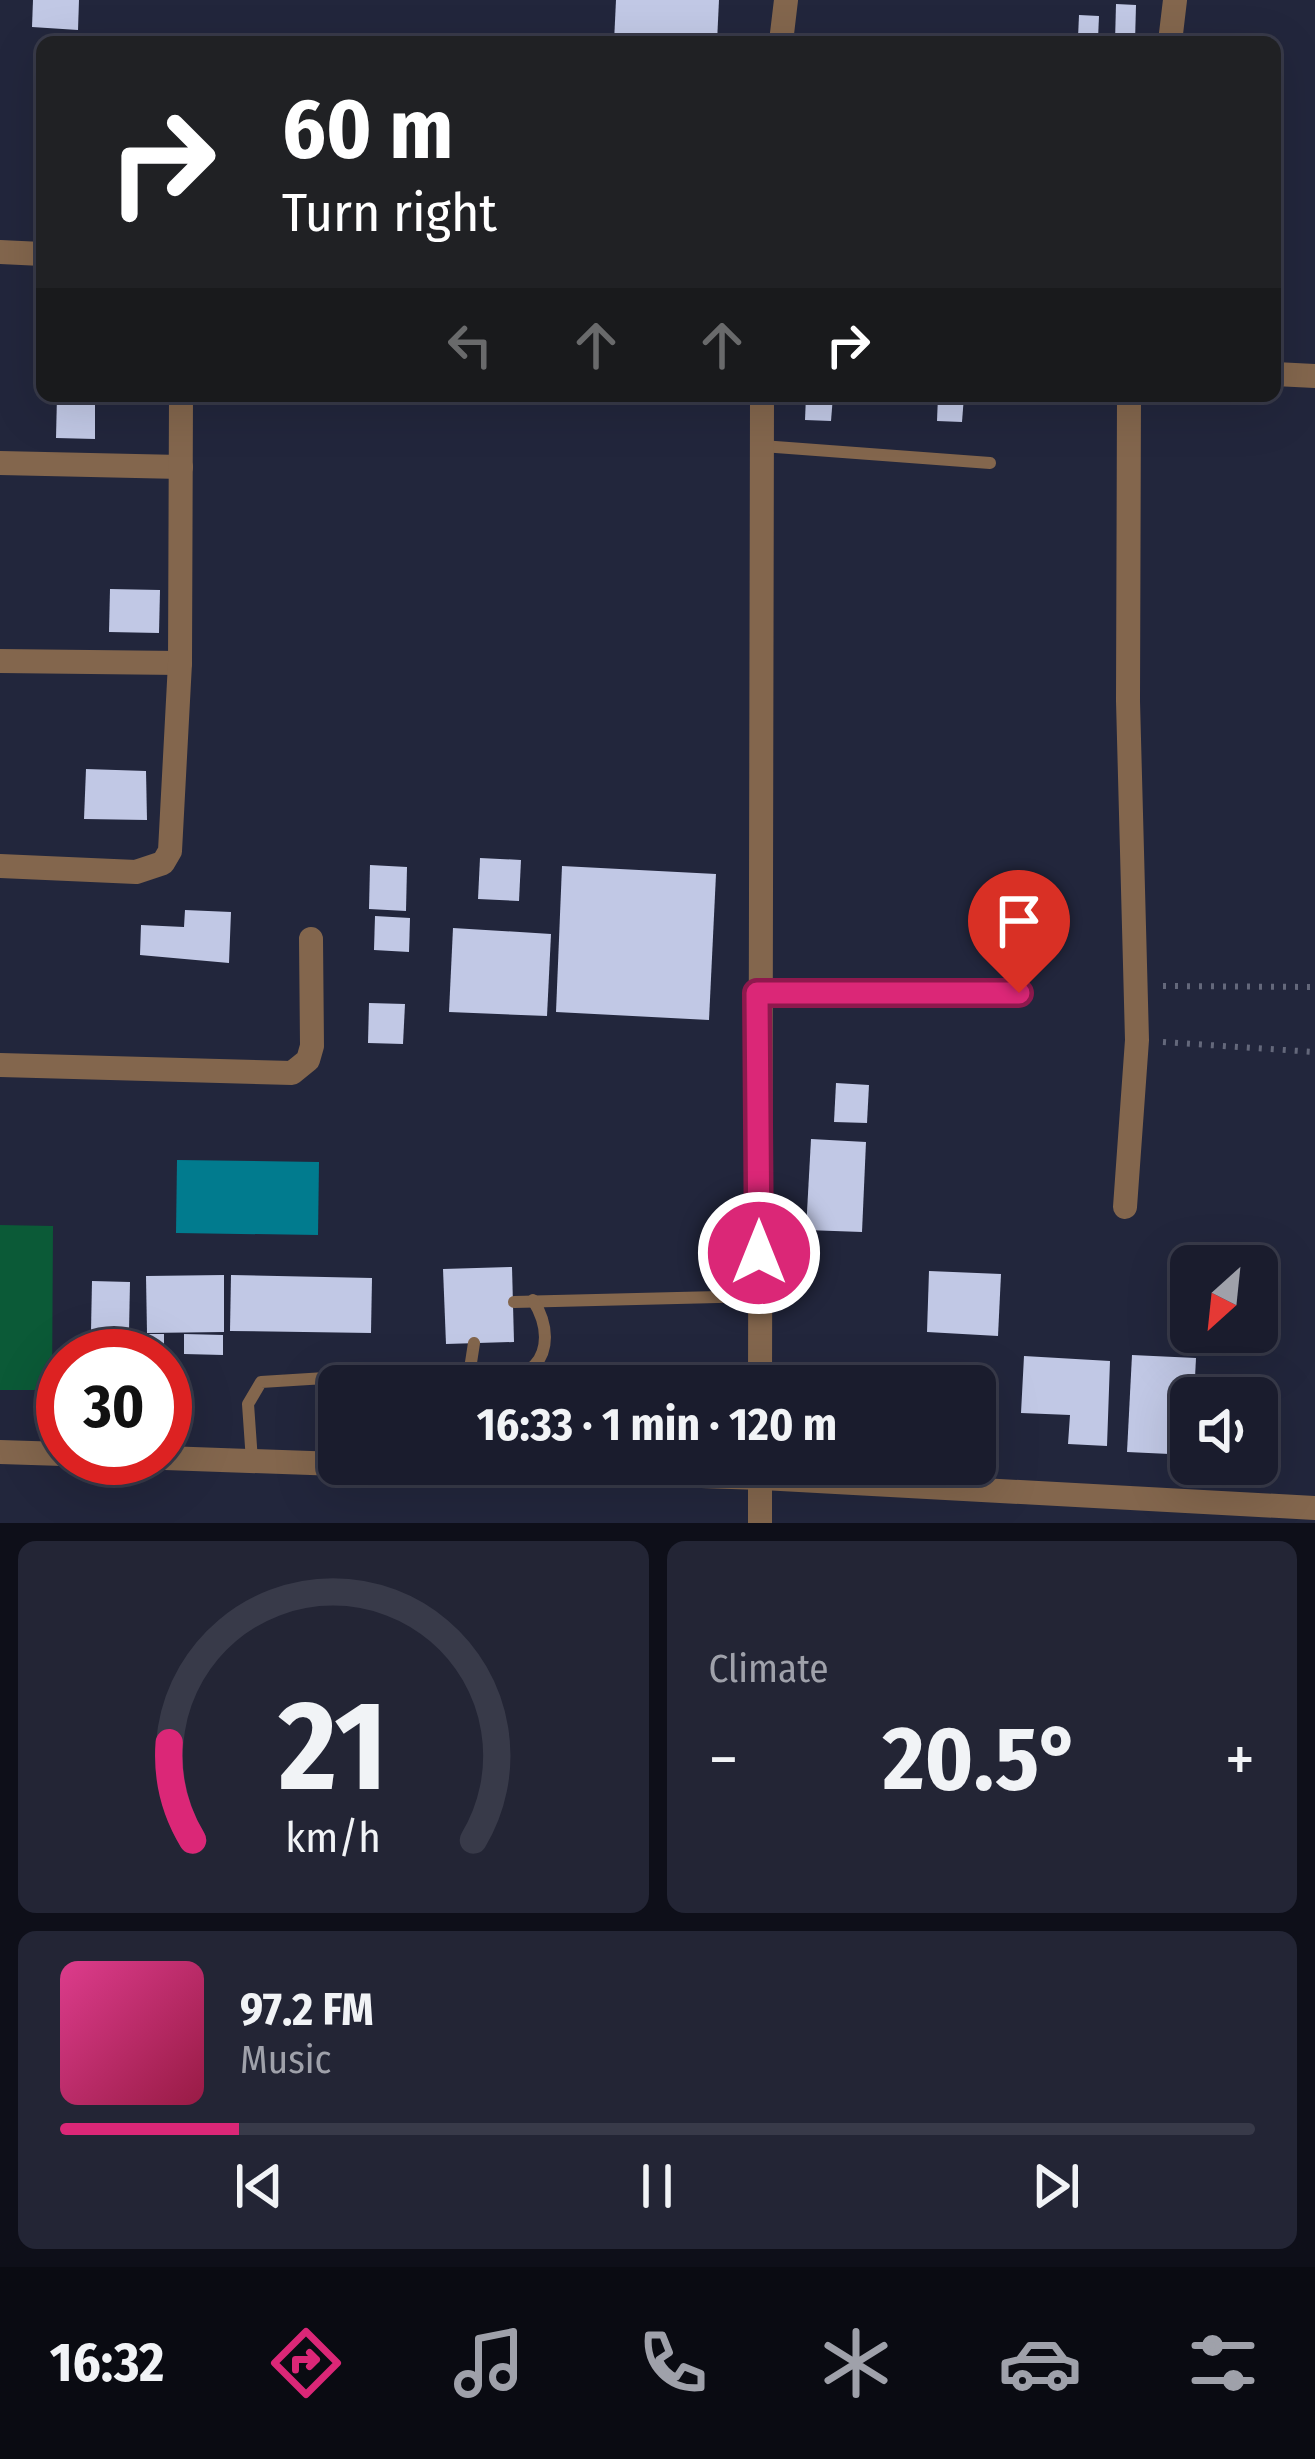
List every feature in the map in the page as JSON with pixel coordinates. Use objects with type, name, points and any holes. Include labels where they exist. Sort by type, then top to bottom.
[{"type":"street","points":[[783,36],[786,0]]},
{"type":"street","points":[[1171,36],[1175,0]]},
{"type":"street","points":[[0,252],[36,254]]},
{"type":"street","points":[[1281,374],[1315,376]]},
{"type":"street","points":[[0,866],[136,872],[163,863],[175,833],[182,402]]},
{"type":"street","points":[[760,1365],[762,402]]},
{"type":"street","points":[[1125,1207],[1137,1040],[1128,701],[1129,402]]},
{"type":"street","points":[[0,464],[182,467]]},
{"type":"street","points":[[0,661],[180,663]]},
{"type":"street","points":[[0,1066],[292,1073],[308,1060],[312,1046],[311,939]]},
{"type":"street","points":[[757,993],[1019,993]]},
{"type":"street","points":[[0,1452],[36,1453]]},
{"type":"street","points":[[192,1459],[318,1463]]},
{"type":"street","points":[[760,1485],[760,1523]]},
{"type":"street","points":[[923,1485],[1261,1514],[1315,1508]]},
{"type":"lane","points":[[761,446],[990,463]]},
{"type":"lane","points":[[514,1302],[759,1296]]},
{"type":"lane","points":[[532,1300],[545,1320],[546,1344],[535,1365]]},
{"type":"lane","points":[[471,1365],[474,1343]]},
{"type":"lane","points":[[252,1461],[248,1404],[261,1382],[318,1379]]},
{"type":"path","points":[[1137,985],[1315,987]]},
{"type":"path","points":[[1137,1040],[1315,1052]]},
{"type":"green space","points":[[0,1225],[53,1226],[52,1329],[36,1329],[36,1390],[0,1390]]},
{"type":"water","points":[[177,1160],[319,1162],[318,1235],[176,1233]]},
{"type":"building","points":[[33,0],[79,0],[78,30],[32,27]]},
{"type":"building","points":[[616,0],[719,0],[717,36],[614,36]]},
{"type":"building","points":[[1116,4],[1136,5],[1135,36],[1115,36]]},
{"type":"building","points":[[1079,15],[1099,16],[1098,36],[1078,36]]},
{"type":"building","points":[[57,402],[95,402],[95,439],[56,438]]},
{"type":"building","points":[[806,402],[833,402],[831,421],[805,420]]},
{"type":"building","points":[[938,402],[964,402],[962,422],[937,421]]},
{"type":"building","points":[[110,589],[160,590],[159,633],[109,632]]},
{"type":"building","points":[[86,769],[146,771],[147,820],[84,819]]},
{"type":"building","points":[[480,858],[521,860],[519,901],[478,899]]},
{"type":"building","points":[[370,865],[407,867],[406,911],[369,909]]},
{"type":"building","points":[[562,866],[716,874],[709,1020],[556,1012]]},
{"type":"building","points":[[185,910],[231,912],[229,963],[140,955],[141,925],[184,927]]},
{"type":"building","points":[[375,916],[410,918],[409,952],[374,950]]},
{"type":"building","points":[[453,928],[551,934],[547,1016],[449,1012]]},
{"type":"building","points":[[369,1003],[405,1004],[403,1044],[368,1043]]},
{"type":"building","points":[[836,1083],[869,1085],[867,1123],[834,1122]]},
{"type":"building","points":[[811,1139],[866,1142],[862,1232],[806,1230]]},
{"type":"building","points":[[512,1267],[514,1342],[446,1344],[443,1269]]},
{"type":"building","points":[[929,1271],[1001,1274],[998,1336],[927,1332]]},
{"type":"building","points":[[224,1275],[224,1332],[147,1329],[146,1276]]},
{"type":"building","points":[[231,1275],[372,1278],[371,1333],[230,1331]]},
{"type":"building","points":[[92,1281],[130,1282],[129,1329],[91,1329]]},
{"type":"building","points":[[192,1334],[223,1335],[223,1355],[192,1354]]},
{"type":"building","points":[[1132,1355],[1196,1358],[1195,1377],[1170,1377],[1170,1454],[1127,1452]]},
{"type":"building","points":[[1024,1356],[1110,1361],[1107,1446],[1068,1444],[1070,1415],[1021,1413]]},
{"type":"route","points":[[759,1253],[757,993],[1019,993]]}]
